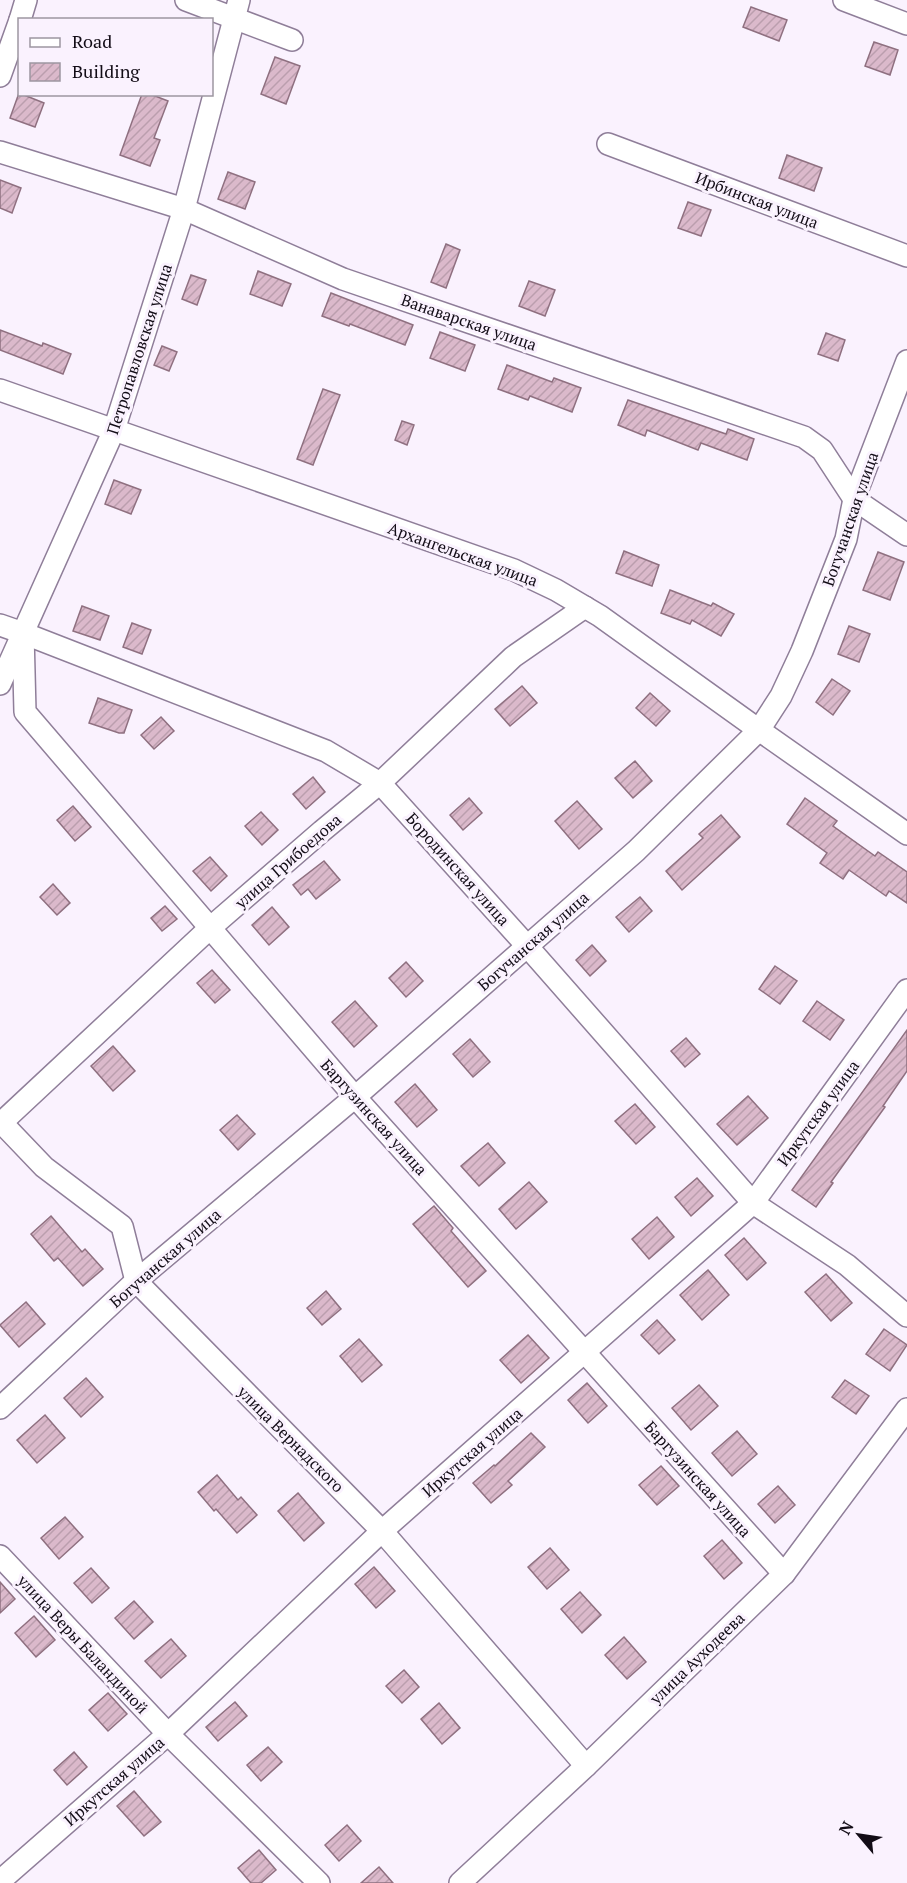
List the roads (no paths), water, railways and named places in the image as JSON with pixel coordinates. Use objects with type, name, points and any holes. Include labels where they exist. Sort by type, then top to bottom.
[{"type":"street","points":[[21,18],[27,0]]},
{"type":"street","points":[[186,0],[236,10],[292,40]]},
{"type":"street","points":[[844,0],[907,24]]},
{"type":"street","name":"Петропавловская улица","points":[[0,684],[114,430],[184,209],[236,10]]},
{"type":"street","points":[[0,76],[18,26]]},
{"type":"street","name":"Ирбинская улица","points":[[608,144],[907,256]]},
{"type":"street","name":"Ванаварская улица","points":[[0,152],[184,209],[343,279],[804,437],[822,450],[854,499],[907,535]]},
{"type":"street","name":"Богучанская улица","points":[[0,1408],[136,1281],[355,1097],[636,851],[759,730],[781,696],[802,651],[846,539],[854,499],[907,361]]},
{"type":"street","name":"Архангельская улица","points":[[0,390],[514,570],[556,590],[600,616],[907,834]]},
{"type":"street","name":"улица Грибоедова","points":[[1,1123],[210,928],[380,783],[513,657],[585,607]]},
{"type":"street","name":"Бородинская улица","points":[[0,625],[326,751],[380,783],[753,1203],[847,1265],[907,1317]]},
{"type":"street","name":"Баргузинская улица","points":[[23,633],[25,712],[355,1097],[784,1574]]},
{"type":"street","name":"Иркутская улица","points":[[0,1881],[168,1734],[382,1531],[753,1203],[907,990]]},
{"type":"street","points":[[1,1123],[44,1167],[122,1226],[136,1281]]},
{"type":"street","name":"улица Вернадского","points":[[136,1281],[382,1531],[586,1766]]},
{"type":"street","name":"улица Ауходеева","points":[[460,1883],[586,1766],[784,1574],[907,1409]]},
{"type":"street","name":"улица Веры Баландиной","points":[[0,1556],[168,1734],[319,1883]]}]
